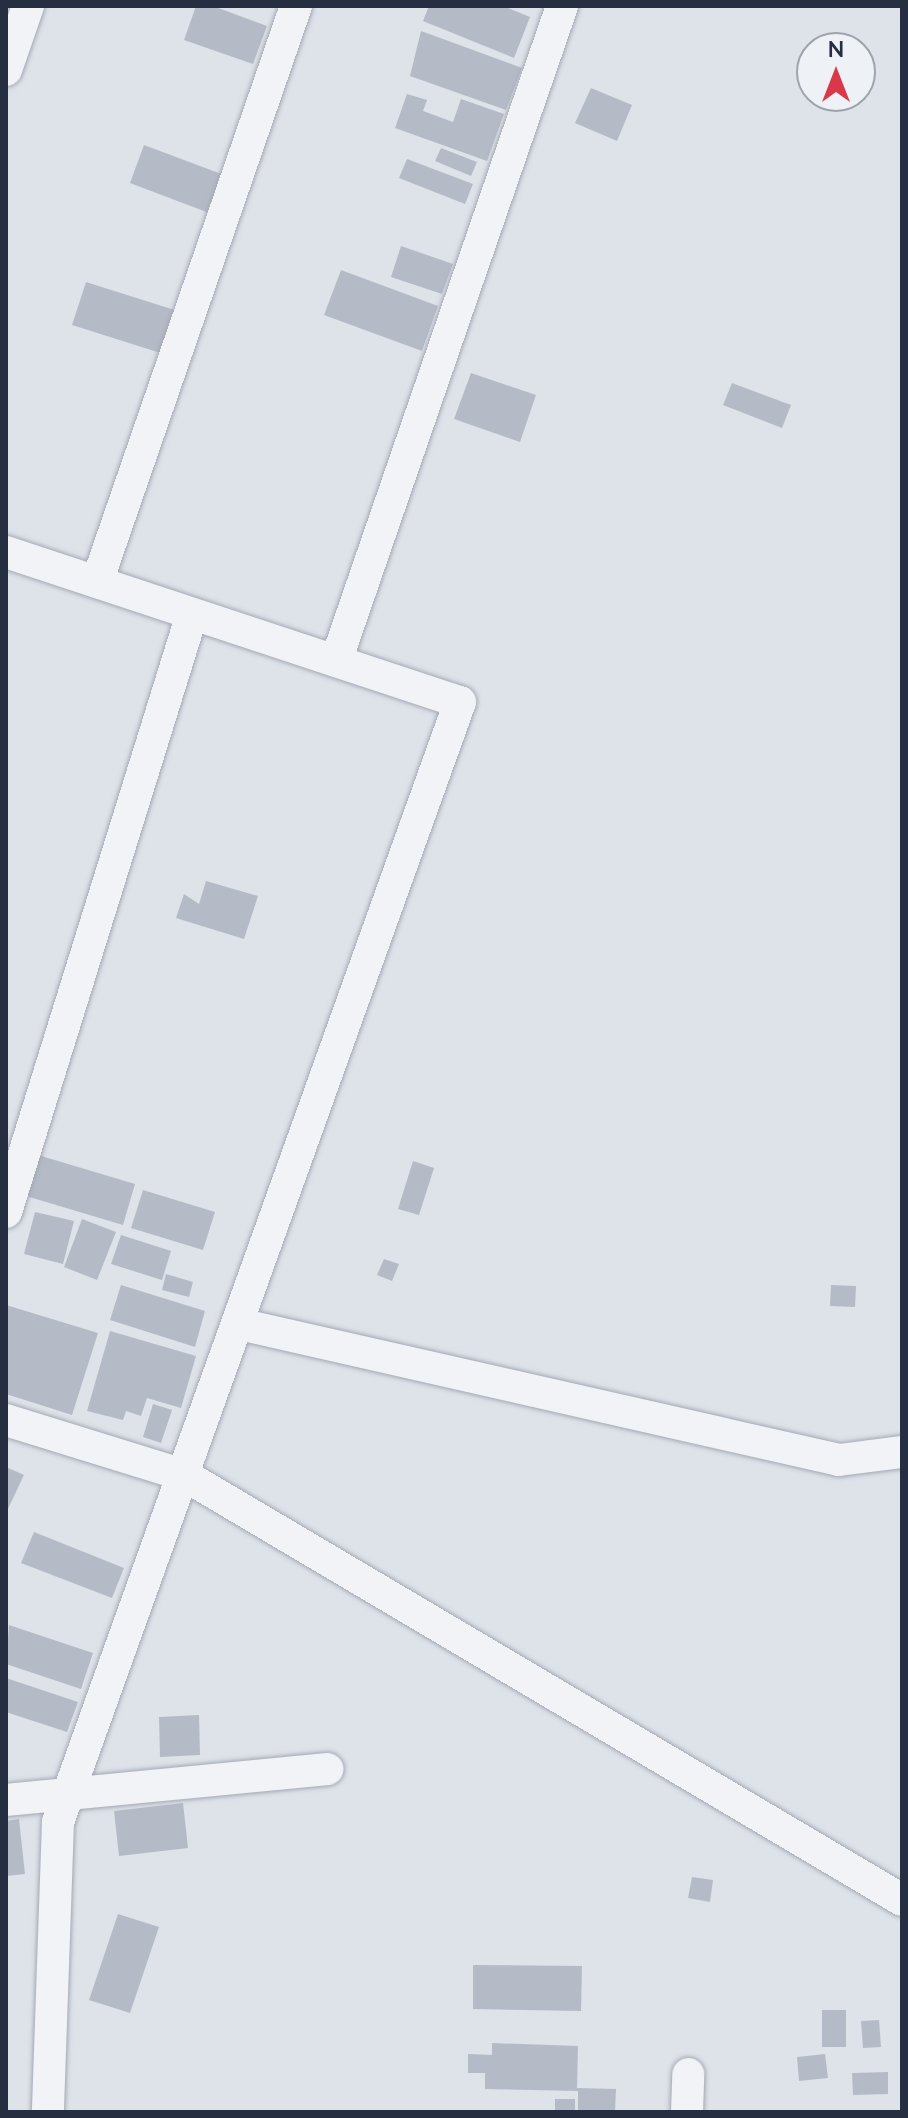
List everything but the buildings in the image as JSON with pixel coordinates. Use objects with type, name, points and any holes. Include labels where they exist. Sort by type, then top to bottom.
[{"type":"street","points":[[6,70],[28,6]]},
{"type":"street","points":[[97,582],[296,6]]},
{"type":"street","points":[[336,661],[562,6]]},
{"type":"street","points":[[6,552],[460,702],[58,1822],[48,2112]]},
{"type":"street","points":[[6,1212],[192,614]]},
{"type":"street","points":[[239,1324],[839,1460],[902,1452]]},
{"type":"street","points":[[6,1420],[184,1475],[902,1900]]},
{"type":"street","points":[[6,1800],[328,1769]]},
{"type":"street","points":[[687,2112],[688,2074]]}]
